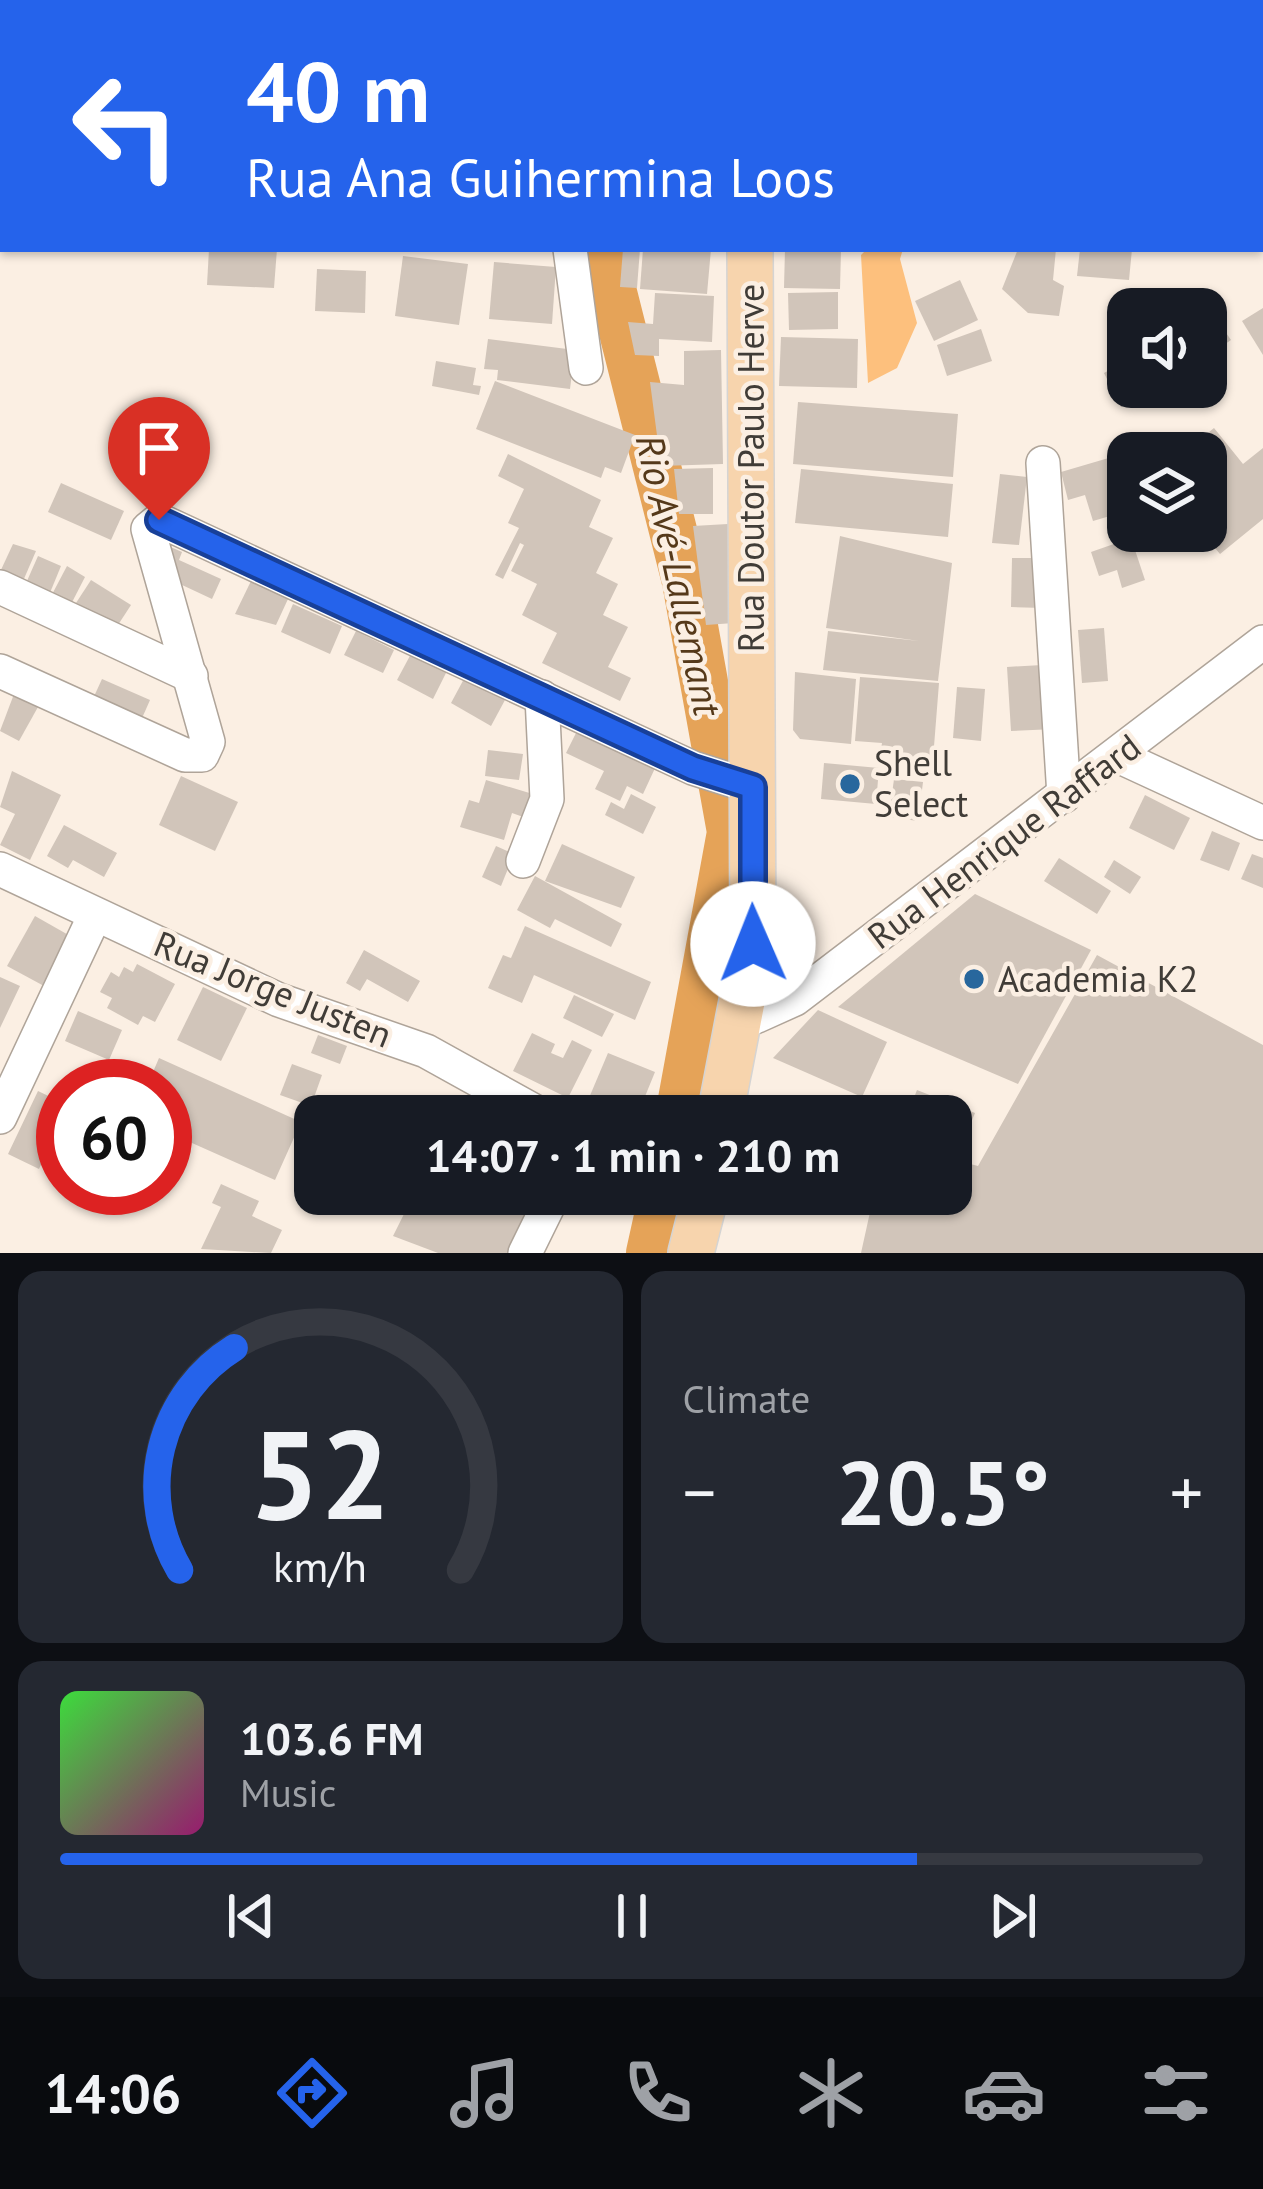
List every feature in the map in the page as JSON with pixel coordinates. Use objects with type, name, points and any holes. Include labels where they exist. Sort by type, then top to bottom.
[{"type":"main road","name":"Rua Doutor Paulo Herve","points":[[724,1095],[753,944],[742,783],[750,252]]},
{"type":"main road","points":[[691,1253],[696,1215]]},
{"type":"street","points":[[570,252],[586,368]]},
{"type":"street","points":[[1043,463],[1064,796]]},
{"type":"street","points":[[0,670],[185,755],[202,754],[208,742],[148,529],[159,520],[693,768],[742,783]]},
{"type":"street","points":[[0,587],[191,676]]},
{"type":"street","name":"Rua Henrique Raffard","points":[[737,1025],[795,999],[1263,642]]},
{"type":"street","points":[[524,861],[547,799],[542,698]]},
{"type":"street","points":[[1118,756],[1263,824]]},
{"type":"street","name":"Rua Jorge Justen","points":[[0,869],[279,1000],[426,1051],[505,1095]]},
{"type":"street","points":[[0,1117],[10,1069],[95,914]]},
{"type":"street","points":[[525,1253],[544,1215]]},
{"type":"shaded area","points":[[902,252],[917,323],[897,368],[868,383],[861,255]]},
{"type":"building","points":[[209,252],[277,252],[274,288],[207,285]]},
{"type":"building","points":[[623,252],[640,252],[637,288],[620,287]]},
{"type":"building","points":[[643,252],[711,252],[707,294],[640,289]]},
{"type":"building","points":[[785,252],[841,252],[840,289],[784,288]]},
{"type":"building","points":[[1017,252],[1056,252],[1053,280],[1064,286],[1059,316],[1028,313],[1002,289]]},
{"type":"building","points":[[1080,252],[1132,252],[1129,280],[1077,276]]},
{"type":"building","points":[[403,256],[468,264],[459,325],[395,316]]},
{"type":"building","points":[[494,262],[556,267],[552,324],[489,319]]},
{"type":"building","points":[[317,269],[366,271],[365,313],[315,311]]},
{"type":"building","points":[[960,280],[978,320],[934,341],[915,301]]},
{"type":"building","points":[[838,292],[838,329],[789,330],[788,293]]},
{"type":"building","points":[[655,293],[714,296],[712,342],[659,339],[659,356],[635,355],[628,322],[653,324]]},
{"type":"building","points":[[1263,308],[1263,355],[1242,321]]},
{"type":"building","points":[[981,329],[992,361],[947,376],[937,345]]},
{"type":"building","points":[[781,337],[858,339],[857,388],[779,386]]},
{"type":"building","points":[[488,339],[575,350],[570,389],[497,380],[498,370],[484,369]]},
{"type":"building","points":[[721,350],[723,464],[661,466],[650,382],[684,385],[684,351]]},
{"type":"building","points":[[436,361],[476,368],[473,385],[481,386],[479,395],[432,386]]},
{"type":"building","points":[[495,381],[635,435],[621,473],[605,467],[601,478],[476,429]]},
{"type":"building","points":[[798,402],[958,414],[953,477],[793,464]]},
{"type":"building","points":[[1227,444],[1243,464],[1263,448],[1263,519],[1227,548]]},
{"type":"building","points":[[508,454],[601,500],[589,527],[613,538],[596,573],[618,584],[603,615],[628,627],[608,667],[631,678],[620,701],[542,663],[557,633],[522,615],[537,584],[511,571],[524,545],[520,543],[503,579],[495,575],[519,528],[508,523],[524,489],[498,476]]},
{"type":"building","points":[[1107,458],[1107,517],[1093,521],[1085,495],[1068,500],[1061,472]]},
{"type":"building","points":[[713,468],[713,514],[679,514],[674,469]]},
{"type":"building","points":[[801,469],[953,484],[948,537],[795,523]]},
{"type":"building","points":[[1000,474],[1027,477],[1019,545],[992,543]]},
{"type":"building","points":[[61,483],[124,511],[111,540],[48,512]]},
{"type":"building","points":[[728,524],[734,623],[706,625],[693,526]]},
{"type":"building","points":[[840,536],[952,563],[938,681],[823,670],[828,631],[919,641],[826,628]]},
{"type":"building","points":[[13,544],[36,551],[20,588],[0,572]]},
{"type":"building","points":[[166,545],[182,552],[179,560],[221,579],[212,599],[180,584]]},
{"type":"building","points":[[1107,546],[1107,552],[1136,552],[1145,580],[1122,588],[1117,570],[1099,576],[1091,552]]},
{"type":"building","points":[[38,556],[61,566],[47,600],[23,590]]},
{"type":"building","points":[[1012,558],[1044,558],[1043,608],[1011,607]]},
{"type":"building","points":[[67,566],[85,577],[67,612],[48,602]]},
{"type":"building","points":[[91,580],[131,605],[116,628],[76,603]]},
{"type":"building","points":[[251,581],[288,599],[276,625],[235,614]]},
{"type":"building","points":[[293,604],[342,626],[330,654],[281,632]]},
{"type":"building","points":[[1104,628],[1108,681],[1082,683],[1078,630]]},
{"type":"building","points":[[356,631],[394,650],[383,673],[344,655]]},
{"type":"building","points":[[412,652],[447,671],[433,699],[397,680]]},
{"type":"building","points":[[1042,665],[1055,729],[1011,731],[1007,667]]},
{"type":"building","points":[[795,672],[856,679],[851,744],[800,739],[793,730]]},
{"type":"building","points":[[465,677],[505,700],[491,726],[451,703]]},
{"type":"building","points":[[860,677],[939,683],[933,759],[880,755],[882,743],[855,741]]},
{"type":"building","points":[[102,679],[150,700],[139,725],[91,703]]},
{"type":"building","points":[[957,687],[985,689],[981,741],[953,738]]},
{"type":"building","points":[[14,694],[38,707],[19,741],[0,731]]},
{"type":"building","points":[[578,729],[656,766],[643,794],[627,786],[620,801],[595,789],[604,771],[566,753]]},
{"type":"building","points":[[488,750],[523,754],[519,780],[485,776]]},
{"type":"building","name":"Shell Select","points":[[824,763],[879,768],[876,804],[821,799]]},
{"type":"building","points":[[12,771],[61,795],[30,860],[0,845],[15,814],[0,807]]},
{"type":"building","points":[[181,776],[238,802],[215,851],[159,825]]},
{"type":"building","points":[[894,779],[923,782],[918,821],[889,817]]},
{"type":"building","points":[[486,780],[536,795],[529,819],[512,813],[504,840],[460,827],[469,800],[479,803]]},
{"type":"building","points":[[631,794],[656,807],[643,834],[605,815],[611,802],[624,809]]},
{"type":"building","points":[[1145,795],[1190,818],[1174,850],[1129,828]]},
{"type":"building","points":[[64,825],[117,853],[104,877],[73,860],[68,868],[47,856]]},
{"type":"building","points":[[1212,831],[1240,843],[1229,871],[1200,860]]},
{"type":"building","points":[[562,844],[635,877],[621,908],[545,881]]},
{"type":"building","points":[[496,846],[514,854],[501,886],[482,877]]},
{"type":"building","points":[[1252,854],[1263,858],[1263,888],[1241,879]]},
{"type":"building","points":[[1059,858],[1111,891],[1097,914],[1044,881]]},
{"type":"building","points":[[1114,860],[1141,877],[1130,894],[1104,877]]},
{"type":"building","points":[[535,876],[622,924],[611,947],[555,919],[550,928],[517,910]]},
{"type":"building","name":"Academia K2","points":[[975,894],[1091,950],[1018,1084],[838,1007]]},
{"type":"building","points":[[35,916],[72,937],[44,986],[7,966]]},
{"type":"building","points":[[525,926],[651,982],[635,1020],[534,975],[522,1003],[488,988],[503,955],[511,958]]},
{"type":"building","points":[[364,950],[420,981],[408,1002],[367,979],[360,991],[346,983]]},
{"type":"building","points":[[1097,955],[1263,1045],[1263,1253],[861,1253],[869,1215],[972,1215],[972,1164],[978,1166]]},
{"type":"building","points":[[137,964],[175,984],[155,1022],[143,1016],[138,1025],[107,1008],[112,998],[100,992],[111,972],[119,977],[124,967],[133,972]]},
{"type":"building","points":[[0,977],[20,986],[0,1028]]},
{"type":"building","points":[[203,987],[247,1008],[221,1061],[177,1040]]},
{"type":"building","points":[[574,995],[614,1014],[602,1037],[563,1018]]},
{"type":"building","points":[[818,1010],[887,1042],[863,1095],[773,1058]]},
{"type":"building","points":[[78,1011],[122,1030],[109,1059],[65,1041]]},
{"type":"building","points":[[532,1033],[555,1044],[551,1053],[563,1058],[572,1040],[592,1050],[570,1095],[513,1071]]},
{"type":"building","points":[[318,1035],[347,1046],[340,1064],[311,1053]]},
{"type":"building","points":[[608,1053],[655,1072],[646,1095],[590,1095]]},
{"type":"building","points":[[292,1064],[322,1075],[315,1095],[294,1095],[294,1100],[280,1095]]},
{"type":"building","points":[[192,1073],[294,1119],[294,1138],[275,1180],[192,1143]]},
{"type":"building","points":[[36,1095],[36,1168],[8,1154]]},
{"type":"building","points":[[221,1184],[259,1201],[252,1216],[282,1230],[271,1253],[201,1249],[221,1207],[212,1203]]},
{"type":"building","points":[[404,1215],[533,1215],[515,1253],[438,1253],[393,1236]]},
{"type":"waterway","name":"Rio Avé‐Lallemant","points":[[603,252],[686,582],[731,832],[683,1095]]},
{"type":"waterway","name":"Rio Avé‐Lallemant","points":[[650,1253],[658,1215]]},
{"type":"place","name":"Shell Select","points":[[850,784]]},
{"type":"place","name":"Academia K2","points":[[974,979]]},
{"type":"route","points":[[159,520],[693,768],[753,787],[753,944]]}]
